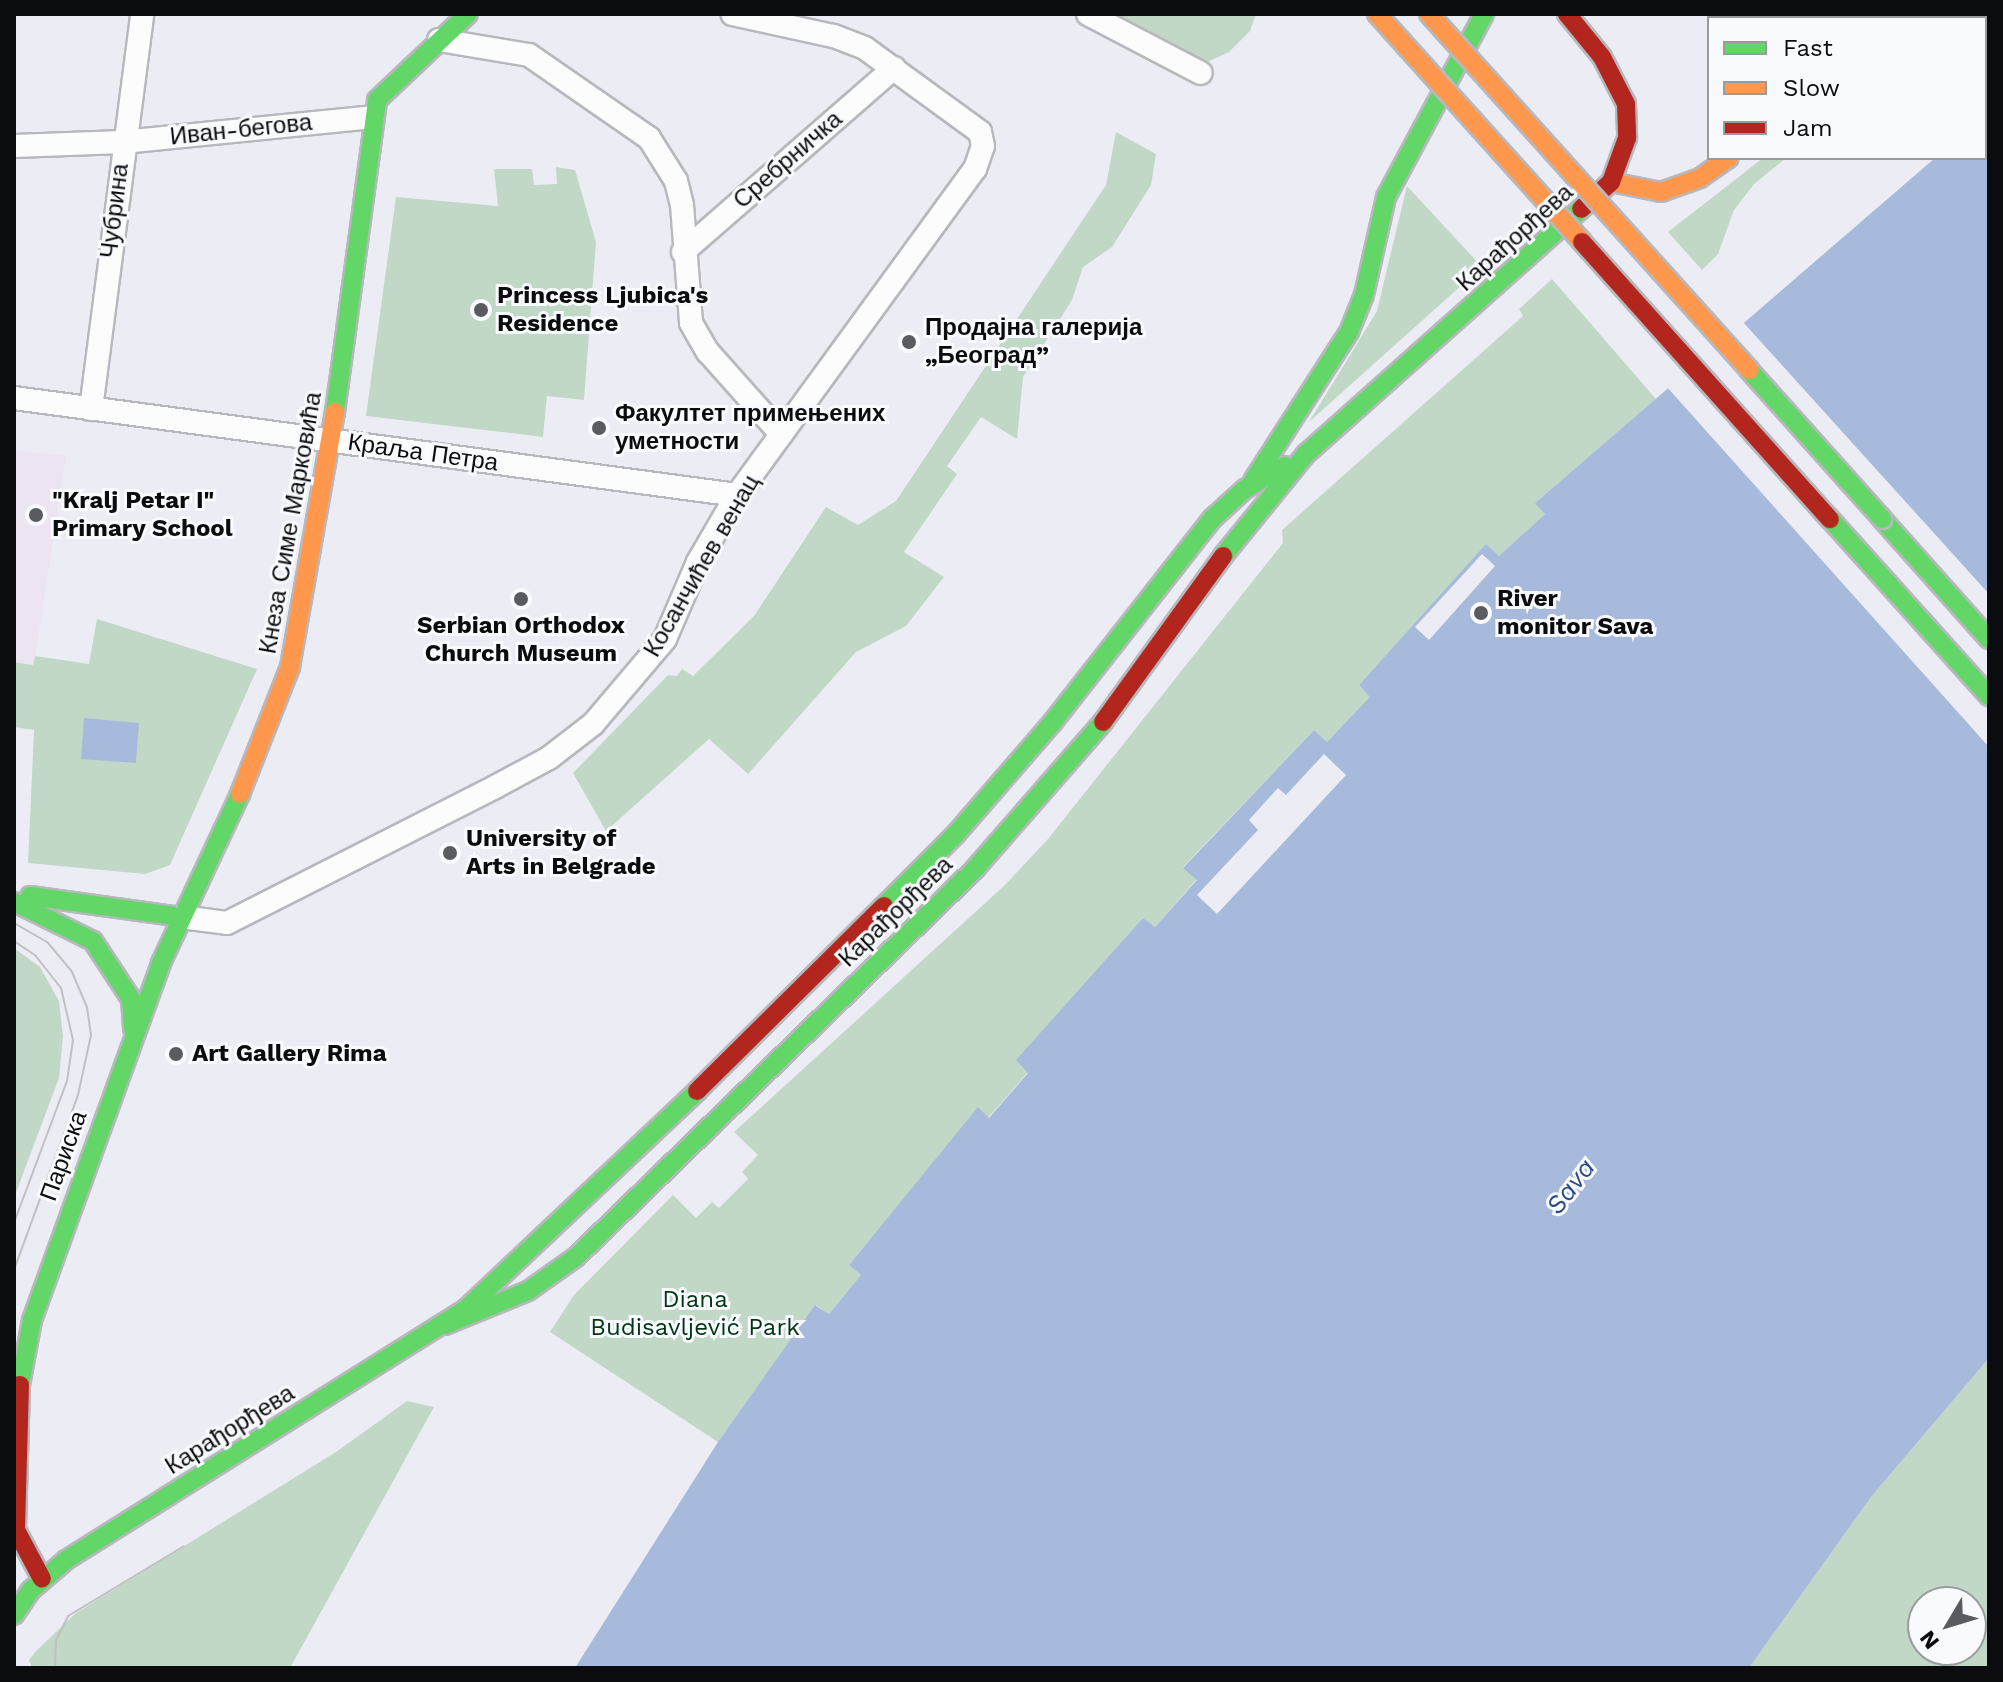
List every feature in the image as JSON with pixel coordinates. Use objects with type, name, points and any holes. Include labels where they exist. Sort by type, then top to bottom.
[{"type":"main road","points":[[373,117],[381,93],[468,14]]},
{"type":"main road","points":[[1377,14],[1989,696]]},
{"type":"main road","points":[[1429,14],[1989,639]]},
{"type":"main road","points":[[1570,18],[1596,14]]},
{"type":"main road","name":"Карађорђева","points":[[445,1325],[705,1083],[955,835],[1043,734],[1173,564],[1250,486],[1349,332],[1364,295],[1386,197],[1481,17]]},
{"type":"main road","name":"Карађорђева","points":[[14,1615],[42,1579],[92,1543],[445,1325],[528,1291],[576,1257],[974,870],[1108,716],[1229,546],[1306,454],[1611,182],[1624,152],[1628,113],[1612,73],[1570,18]]},
{"type":"main road","name":"Кнеза Симе Марковића","points":[[181,917],[262,747],[290,667],[331,441],[373,117]]},
{"type":"main road","points":[[1611,182],[1661,192],[1700,178],[1726,160]]},
{"type":"main road","name":"Карађорђева","points":[[1250,486],[1306,454]]},
{"type":"main road","points":[[14,894],[181,917]]},
{"type":"main road","points":[[14,902],[79,931],[105,955],[131,999],[134,1035]]},
{"type":"main road","name":"Париска","points":[[42,1579],[16,1530],[24,1358],[32,1320],[134,1035],[181,917]]},
{"type":"street","name":"Чубрина","points":[[91,409],[123,142],[142,14]]},
{"type":"street","name":"Косанчићев венац","points":[[181,917],[227,923],[549,758],[615,701],[665,639],[698,562],[737,495],[980,158],[980,132],[865,48],[833,36],[732,14]]},
{"type":"street","points":[[1088,14],[1201,73]]},
{"type":"street","points":[[439,40],[529,55],[649,138],[676,181],[688,313],[698,337],[781,434]]},
{"type":"street","name":"Сребрничка","points":[[683,252],[894,68]]},
{"type":"street","name":"Иван-бегова","points":[[14,146],[123,142],[373,117]]},
{"type":"street","name":"Краља Петра","points":[[14,398],[737,495]]},
{"type":"shaded area","name":"\"Kralj Petar I\" Primary School","points":[[14,450],[66,456],[34,665],[14,662]]},
{"type":"green space","points":[[1105,14],[1256,14],[1250,31],[1229,52],[1203,64]]},
{"type":"green space","points":[[1116,132],[1156,154],[1151,185],[1112,247],[1083,267],[1072,300],[1023,377],[1017,439],[981,417],[947,466],[957,474],[904,552],[944,577],[906,626],[856,652],[748,774],[709,739],[606,831],[573,773],[668,675],[677,676],[682,669],[693,676],[754,616],[826,507],[858,525],[896,501],[1106,185]]},
{"type":"green space","points":[[1760,160],[1784,160],[1754,184],[1734,210],[1718,254],[1702,270],[1668,232]]},
{"type":"green space","points":[[556,167],[575,170],[596,242],[584,400],[547,396],[543,437],[366,416],[396,197],[498,206],[494,169],[532,169],[534,185],[557,184]]},
{"type":"green space","points":[[1407,186],[1482,267],[1309,422],[1377,311]]},
{"type":"green space","name":"Diana Budisavljević Park","points":[[1552,279],[1656,399],[1536,502],[1545,514],[1498,557],[1486,545],[1359,685],[1371,697],[1327,742],[1314,730],[1183,867],[1197,879],[1154,928],[1143,918],[1017,1061],[1028,1072],[988,1118],[978,1108],[849,1265],[861,1275],[829,1314],[816,1305],[718,1442],[550,1332],[574,1295],[673,1195],[696,1218],[712,1202],[719,1208],[748,1179],[742,1172],[758,1155],[734,1132],[1005,885],[1048,839],[1283,543],[1282,530],[1523,316],[1519,309]]},
{"type":"green space","points":[[97,619],[257,669],[170,865],[145,874],[28,863],[34,730],[14,727],[14,662],[33,665],[35,656],[89,664]]},
{"type":"green space","points":[[14,948],[40,967],[59,1001],[63,1036],[59,1078],[14,1198]]},
{"type":"green space","points":[[1989,1358],[1989,1668],[1749,1668],[1871,1497]]},
{"type":"green space","points":[[407,1401],[434,1407],[290,1668],[32,1668],[29,1660],[36,1651],[76,1613],[336,1452]]},
{"type":"water","name":"Sava","points":[[1989,113],[1989,1358],[1871,1497],[1749,1668],[575,1668],[718,1442],[815,1305],[829,1314],[861,1275],[849,1265],[978,1107],[989,1118],[1028,1073],[1016,1060],[1143,918],[1155,927],[1197,880],[1183,868],[1314,730],[1327,742],[1370,697],[1359,685],[1486,544],[1499,556],[1545,514],[1535,503],[1933,160],[1987,160]]},
{"type":"water","points":[[84,718],[139,723],[136,763],[81,759]]},
{"type":"pier","points":[[1743,322],[1989,594],[1989,747],[1666,386]]},
{"type":"pier","points":[[1482,554],[1495,566],[1429,640],[1415,627]]},
{"type":"pier","points":[[1324,754],[1346,775],[1217,914],[1197,895],[1258,830],[1249,820],[1278,788],[1286,795]]},
{"type":"tram line","points":[[14,923],[48,943],[72,972],[87,1007],[91,1035],[78,1095],[14,1270]]},
{"type":"tram line","points":[[14,941],[35,955],[61,988],[73,1040],[67,1081],[14,1223]]},
{"type":"tram line","points":[[55,1668],[56,1640],[68,1616],[184,1546]]},
{"type":"traffic: fast","points":[[335,412],[377,100],[468,14]]},
{"type":"traffic: fast","points":[[1253,481],[1349,332],[1364,295],[1386,197],[1484,14]]},
{"type":"traffic: fast","points":[[1223,556],[1306,454],[1581,209]]},
{"type":"traffic: fast","points":[[1749,370],[1882,519]]},
{"type":"traffic: fast","points":[[884,906],[955,835],[1052,723],[1212,519],[1245,489],[1285,466]]},
{"type":"traffic: fast","points":[[1830,519],[1989,696]]},
{"type":"traffic: fast","points":[[1882,519],[1989,639]]},
{"type":"traffic: fast","points":[[445,1325],[528,1291],[576,1257],[974,870],[1103,722]]},
{"type":"traffic: fast","points":[[20,1385],[32,1320],[161,963],[240,794]]},
{"type":"traffic: fast","points":[[30,896],[181,917]]},
{"type":"traffic: fast","points":[[14,902],[93,941],[131,999],[133,1030]]},
{"type":"traffic: fast","points":[[14,1615],[30,1591],[66,1560],[466,1309],[697,1091]]},
{"type":"traffic: slow","points":[[1377,14],[1582,242]]},
{"type":"traffic: slow","points":[[1429,14],[1749,370]]},
{"type":"traffic: slow","points":[[1611,182],[1661,192],[1700,178],[1726,160]]},
{"type":"traffic: slow","points":[[240,794],[290,667],[335,412]]},
{"type":"traffic: jam","points":[[1567,14],[1602,57],[1626,104],[1627,138],[1611,182],[1581,209]]},
{"type":"traffic: jam","points":[[1582,242],[1830,519]]},
{"type":"traffic: jam","points":[[1103,722],[1223,556]]},
{"type":"traffic: jam","points":[[697,1091],[884,906]]},
{"type":"traffic: jam","points":[[20,1385],[16,1530],[42,1579]]},
{"type":"place","name":"Princess Ljubica's Residence","points":[[481,310]]},
{"type":"place","name":"Продајна галерија „Београд”","points":[[909,342]]},
{"type":"place","name":"Факултет примењених уметности","points":[[599,428]]},
{"type":"place","name":"\"Kralj Petar I\" Primary School","points":[[36,515]]},
{"type":"place","name":"Serbian Orthodox Church Museum","points":[[521,599]]},
{"type":"place","name":"River monitor Sava","points":[[1481,613]]},
{"type":"place","name":"University of Arts in Belgrade","points":[[450,853]]},
{"type":"place","name":"Art Gallery Rima","points":[[176,1054]]}]
